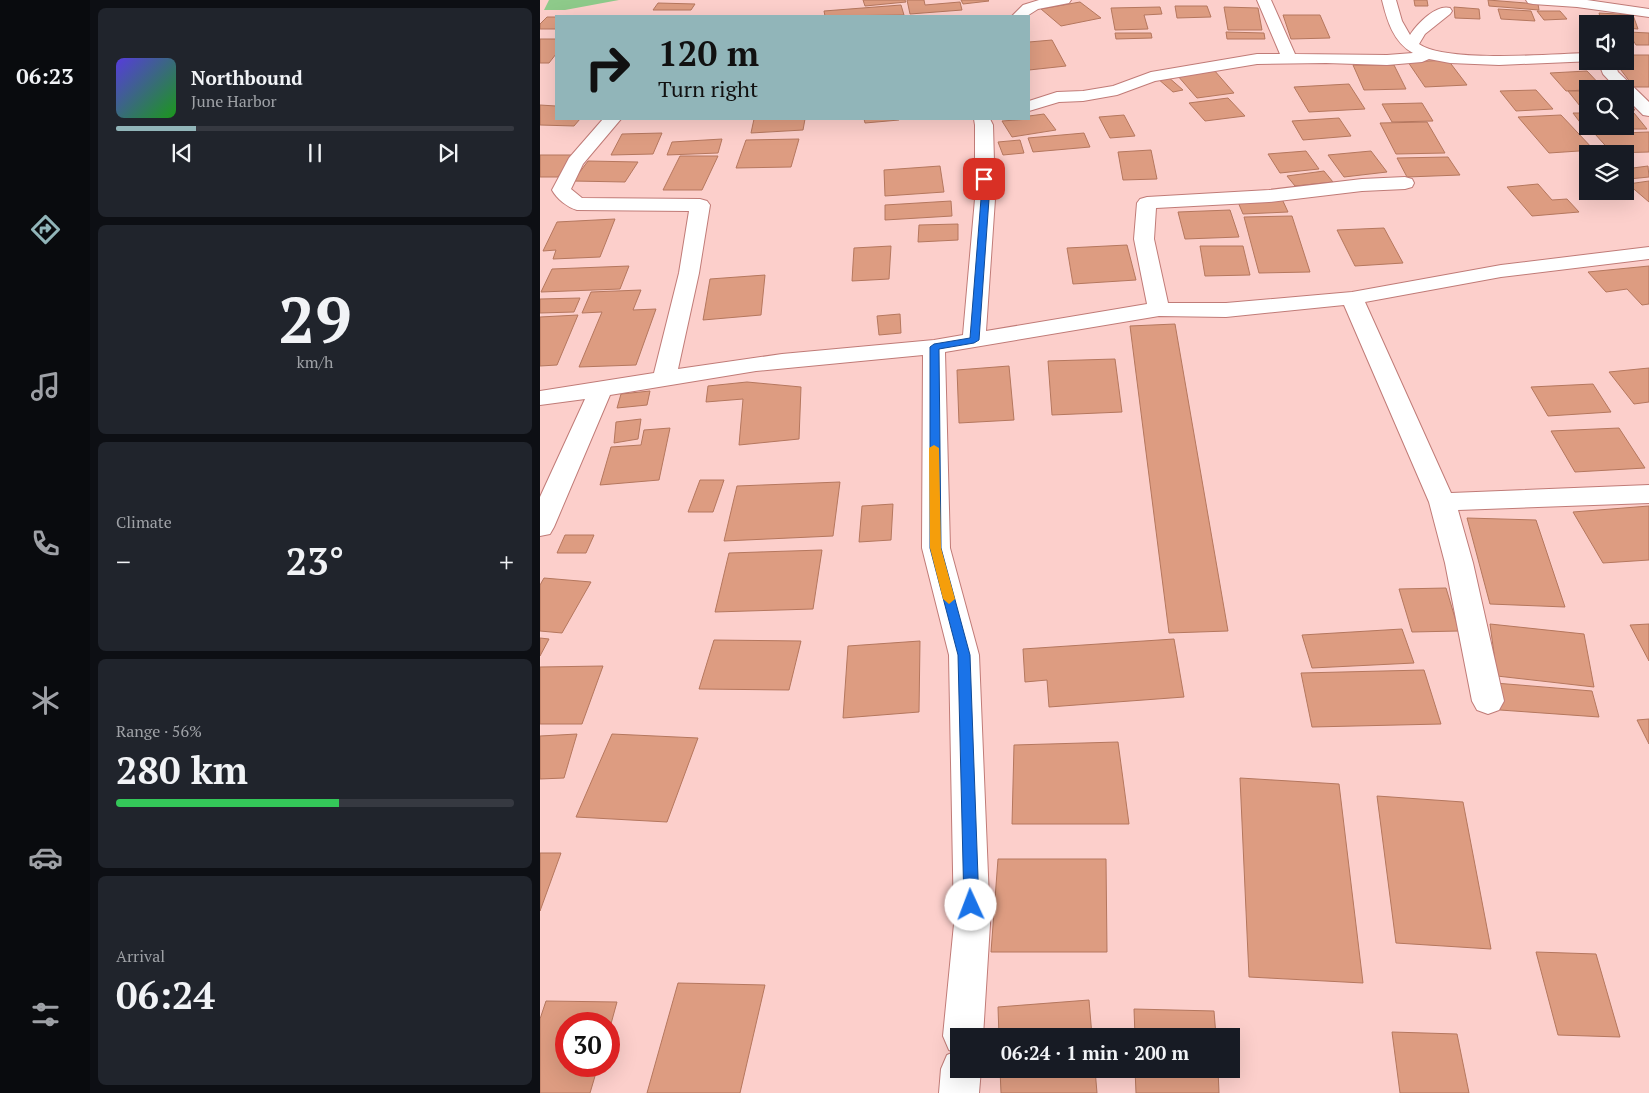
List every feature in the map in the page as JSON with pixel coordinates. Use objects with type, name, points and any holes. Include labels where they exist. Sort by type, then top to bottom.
[{"type":"street","points":[[1020,15],[1023,11],[1034,6],[1064,0]]},
{"type":"street","points":[[1264,0],[1290,59]]},
{"type":"street","points":[[1389,0],[1392,18],[1399,31],[1416,49],[1428,53],[1466,60],[1579,58]]},
{"type":"street","points":[[1533,0],[1577,3],[1591,7],[1649,13]]},
{"type":"street","points":[[1411,44],[1420,31],[1445,11]]},
{"type":"street","points":[[1030,106],[1057,97],[1083,96],[1117,90],[1160,75],[1257,59],[1387,60],[1422,58],[1428,53]]},
{"type":"street","points":[[1609,70],[1611,74],[1649,111]]},
{"type":"street","points":[[611,120],[575,162],[561,190],[578,204],[700,204],[689,273],[664,380]]},
{"type":"street","points":[[974,340],[985,199],[982,120]]},
{"type":"street","points":[[1159,309],[1144,239],[1147,203],[1269,196],[1362,185],[1405,183]]},
{"type":"street","points":[[540,398],[600,391],[728,368],[807,357],[934,347],[1159,309],[1226,310],[1352,298],[1501,271],[1649,253]]},
{"type":"street","points":[[1352,298],[1442,502],[1459,563],[1488,701]]},
{"type":"street","points":[[934,347],[936,548],[964,655],[972,924],[964,1028]]},
{"type":"street","points":[[540,526],[600,391]]},
{"type":"street","points":[[1442,502],[1649,494]]},
{"type":"street","points":[[959,1093],[960,1078]]},
{"type":"green space","points":[[549,0],[619,0],[565,10],[544,10]]},
{"type":"building","points":[[863,0],[905,0],[906,2],[865,6]]},
{"type":"building","points":[[907,0],[924,0],[925,5],[960,2],[962,10],[910,14]]},
{"type":"building","points":[[961,0],[988,0],[989,1],[963,4]]},
{"type":"building","points":[[1414,0],[1427,0],[1428,6],[1415,6]]},
{"type":"building","points":[[1488,0],[1538,4],[1539,10],[1489,6]]},
{"type":"building","points":[[1080,2],[1101,18],[1061,26],[1041,9]]},
{"type":"building","points":[[658,3],[695,4],[691,10],[653,10]]},
{"type":"building","points":[[901,5],[904,15],[825,15],[824,11]]},
{"type":"building","points":[[1175,6],[1207,6],[1211,17],[1177,18]]},
{"type":"building","points":[[1160,7],[1162,14],[1144,15],[1148,29],[1115,30],[1111,8]]},
{"type":"building","points":[[1224,7],[1258,8],[1262,30],[1228,30]]},
{"type":"building","points":[[1454,7],[1479,9],[1480,19],[1455,18]]},
{"type":"building","points":[[1498,9],[1531,11],[1535,21],[1501,19]]},
{"type":"building","points":[[1537,11],[1560,11],[1567,19],[1544,20]]},
{"type":"building","points":[[1599,13],[1633,15],[1600,15]]},
{"type":"building","points":[[1283,15],[1320,15],[1330,38],[1291,39]]},
{"type":"building","points":[[547,17],[555,17],[555,29],[540,29],[540,24]]},
{"type":"building","points":[[1634,18],[1638,29],[1634,29]]},
{"type":"building","points":[[1226,32],[1264,33],[1265,39],[1227,39]]},
{"type":"building","points":[[1634,32],[1649,33],[1649,45],[1636,45]]},
{"type":"building","points":[[1115,33],[1151,33],[1152,38],[1116,39]]},
{"type":"building","points":[[540,39],[555,39],[555,55],[549,63],[540,63]]},
{"type":"building","points":[[1052,40],[1066,66],[1030,70],[1030,42]]},
{"type":"building","points":[[1634,55],[1649,55],[1649,87],[1634,87],[1634,80],[1629,80],[1621,70],[1634,70]]},
{"type":"building","points":[[1448,60],[1467,85],[1425,87],[1408,62]]},
{"type":"building","points":[[1353,65],[1394,65],[1406,89],[1364,90]]},
{"type":"building","points":[[1214,70],[1234,93],[1197,98],[1177,75]]},
{"type":"building","points":[[1587,71],[1596,80],[1579,80],[1579,90],[1566,91],[1550,73]]},
{"type":"building","points":[[1167,76],[1183,90],[1173,92],[1157,78]]},
{"type":"building","points":[[1349,84],[1365,109],[1309,112],[1294,87]]},
{"type":"building","points":[[1536,90],[1553,109],[1516,111],[1500,91]]},
{"type":"building","points":[[1568,91],[1579,91],[1579,105]]},
{"type":"building","points":[[1228,98],[1245,116],[1205,121],[1189,103]]},
{"type":"building","points":[[1422,103],[1433,121],[1392,122],[1382,104]]},
{"type":"building","points":[[540,105],[555,106],[555,120],[579,120],[574,126],[540,125]]},
{"type":"building","points":[[1573,113],[1579,113],[1579,121]]},
{"type":"building","points":[[1634,113],[1647,129],[1634,129]]},
{"type":"building","points":[[1044,114],[1056,130],[1012,137],[1002,121],[1030,120],[1030,116]]},
{"type":"building","points":[[1124,115],[1135,136],[1110,138],[1099,117]]},
{"type":"building","points":[[1561,115],[1589,145],[1579,145],[1579,151],[1549,153],[1518,117]]},
{"type":"building","points":[[1339,118],[1351,136],[1303,140],[1292,121]]},
{"type":"building","points":[[754,120],[805,120],[803,130],[751,133]]},
{"type":"building","points":[[864,120],[899,120],[865,123]]},
{"type":"building","points":[[1427,122],[1445,153],[1396,154],[1380,123]]},
{"type":"building","points":[[1649,132],[1649,152],[1634,152],[1634,145],[1605,145],[1596,135],[1634,135],[1634,133]]},
{"type":"building","points":[[662,133],[653,154],[611,155],[622,134]]},
{"type":"building","points":[[1084,133],[1090,147],[1033,152],[1028,138]]},
{"type":"building","points":[[722,139],[718,153],[667,155],[672,142]]},
{"type":"building","points":[[799,139],[791,167],[736,168],[746,140]]},
{"type":"building","points":[[1020,140],[1024,153],[1003,155],[998,142]]},
{"type":"building","points":[[1151,150],[1157,179],[1123,180],[1118,152]]},
{"type":"building","points":[[1306,151],[1319,169],[1280,173],[1268,154]]},
{"type":"building","points":[[1371,151],[1387,172],[1344,177],[1328,155]]},
{"type":"building","points":[[540,155],[574,155],[558,177],[540,177]]},
{"type":"building","points":[[680,156],[718,156],[702,190],[663,190]]},
{"type":"building","points":[[1448,157],[1460,175],[1407,177],[1397,158]]},
{"type":"building","points":[[588,161],[638,162],[625,182],[573,181]]},
{"type":"building","points":[[940,166],[944,192],[885,196],[884,170]]},
{"type":"building","points":[[1648,166],[1649,177],[1634,178],[1634,168]]},
{"type":"building","points":[[1324,171],[1333,182],[1295,186],[1287,176]]},
{"type":"building","points":[[1649,181],[1649,202],[1634,189],[1634,183]]},
{"type":"building","points":[[1538,184],[1552,200],[1567,199],[1579,212],[1532,216],[1507,187]]},
{"type":"building","points":[[1282,199],[1288,212],[1243,214],[1238,202]]},
{"type":"building","points":[[951,201],[952,216],[885,220],[885,205]]},
{"type":"building","points":[[1230,210],[1239,237],[1185,239],[1178,212]]},
{"type":"building","points":[[1292,216],[1310,272],[1259,273],[1244,217]]},
{"type":"building","points":[[615,219],[600,257],[553,259],[556,250],[543,251],[557,222]]},
{"type":"building","points":[[958,224],[958,240],[918,242],[919,225]]},
{"type":"building","points":[[1384,228],[1403,263],[1355,266],[1337,230]]},
{"type":"building","points":[[1127,245],[1136,280],[1073,284],[1067,248]]},
{"type":"building","points":[[891,246],[889,279],[852,281],[854,248]]},
{"type":"building","points":[[1200,246],[1243,246],[1250,275],[1205,276]]},
{"type":"building","points":[[629,266],[620,289],[541,292],[552,269]]},
{"type":"building","points":[[1649,266],[1649,304],[1642,305],[1627,289],[1606,292],[1588,272]]},
{"type":"building","points":[[765,275],[761,315],[703,320],[710,279]]},
{"type":"building","points":[[641,290],[633,310],[656,309],[636,365],[579,367],[602,312],[582,313],[591,292]]},
{"type":"building","points":[[580,298],[574,312],[540,313],[540,299]]},
{"type":"building","points":[[900,314],[901,333],[879,335],[877,316]]},
{"type":"building","points":[[578,315],[557,365],[540,366],[540,317]]},
{"type":"building","points":[[1175,324],[1228,631],[1169,633],[1130,326]]},
{"type":"building","points":[[1115,359],[1122,412],[1052,415],[1048,361]]},
{"type":"building","points":[[1009,366],[1014,420],[959,423],[957,370]]},
{"type":"building","points":[[1649,368],[1649,402],[1634,404],[1609,372]]},
{"type":"building","points":[[747,382],[801,387],[799,439],[739,445],[743,399],[706,402],[708,386]]},
{"type":"building","points":[[1593,384],[1611,412],[1548,416],[1531,387]]},
{"type":"building","points":[[650,391],[647,405],[617,408],[621,394]]},
{"type":"building","points":[[641,419],[638,439],[614,443],[616,422]]},
{"type":"building","points":[[670,428],[659,480],[600,485],[611,447],[641,445],[644,430]]},
{"type":"building","points":[[1619,428],[1645,468],[1575,472],[1551,431]]},
{"type":"building","points":[[700,480],[724,480],[713,512],[688,512]]},
{"type":"building","points":[[840,482],[833,536],[724,541],[737,486]]},
{"type":"building","points":[[893,504],[891,540],[859,542],[862,506]]},
{"type":"building","points":[[1649,506],[1649,560],[1603,563],[1573,512]]},
{"type":"building","points":[[1467,518],[1536,520],[1565,607],[1490,604]]},
{"type":"building","points":[[565,535],[594,535],[586,553],[557,553]]},
{"type":"building","points":[[822,550],[813,609],[715,612],[729,553]]},
{"type":"building","points":[[544,578],[591,582],[562,633],[540,631],[540,585]]},
{"type":"building","points":[[1446,588],[1459,631],[1412,632],[1399,589]]},
{"type":"building","points":[[1490,624],[1584,634],[1594,687],[1497,676]]},
{"type":"building","points":[[1649,624],[1649,661],[1630,625]]},
{"type":"building","points":[[1402,629],[1414,663],[1312,668],[1302,635]]},
{"type":"building","points":[[540,638],[549,639],[540,656]]},
{"type":"building","points":[[1174,639],[1184,697],[1049,707],[1047,680],[1025,682],[1023,649]]},
{"type":"building","points":[[714,640],[801,641],[789,690],[699,689]]},
{"type":"building","points":[[920,641],[919,712],[843,718],[848,646]]},
{"type":"building","points":[[603,666],[582,724],[540,724],[540,667]]},
{"type":"building","points":[[1424,670],[1441,724],[1312,727],[1301,673]]},
{"type":"building","points":[[1495,683],[1592,691],[1599,717],[1500,710]]},
{"type":"building","points":[[1649,719],[1649,744],[1637,720]]},
{"type":"building","points":[[577,734],[564,778],[540,779],[540,736]]},
{"type":"building","points":[[612,734],[698,738],[667,822],[576,817]]},
{"type":"building","points":[[1118,742],[1129,824],[1012,824],[1014,745]]},
{"type":"building","points":[[1240,778],[1339,784],[1363,983],[1249,977]]},
{"type":"building","points":[[1377,796],[1463,802],[1491,949],[1396,943]]},
{"type":"building","points":[[540,853],[561,853],[540,911]]},
{"type":"building","points":[[998,859],[1106,859],[1107,952],[991,952]]},
{"type":"building","points":[[1536,952],[1596,954],[1620,1037],[1558,1035]]},
{"type":"building","points":[[678,983],[765,985],[740,1093],[647,1093]]},
{"type":"building","points":[[1089,1000],[1091,1028],[999,1028],[998,1007]]},
{"type":"building","points":[[546,1001],[617,1002],[614,1012],[555,1012],[555,1077],[595,1077],[590,1093],[540,1093],[540,1019]]},
{"type":"building","points":[[1134,1009],[1214,1011],[1215,1028],[1135,1028]]},
{"type":"building","points":[[1392,1032],[1457,1034],[1469,1093],[1400,1093]]},
{"type":"building","points":[[1000,1078],[1096,1078],[1097,1093],[1001,1093]]},
{"type":"building","points":[[1135,1078],[1218,1078],[1219,1093],[1136,1093]]},
{"type":"slow traffic","points":[[934,448],[936,548],[949,599]]},
{"type":"route","points":[[971,905],[964,655],[936,548],[934,347],[974,340],[985,199],[984,179]]}]
